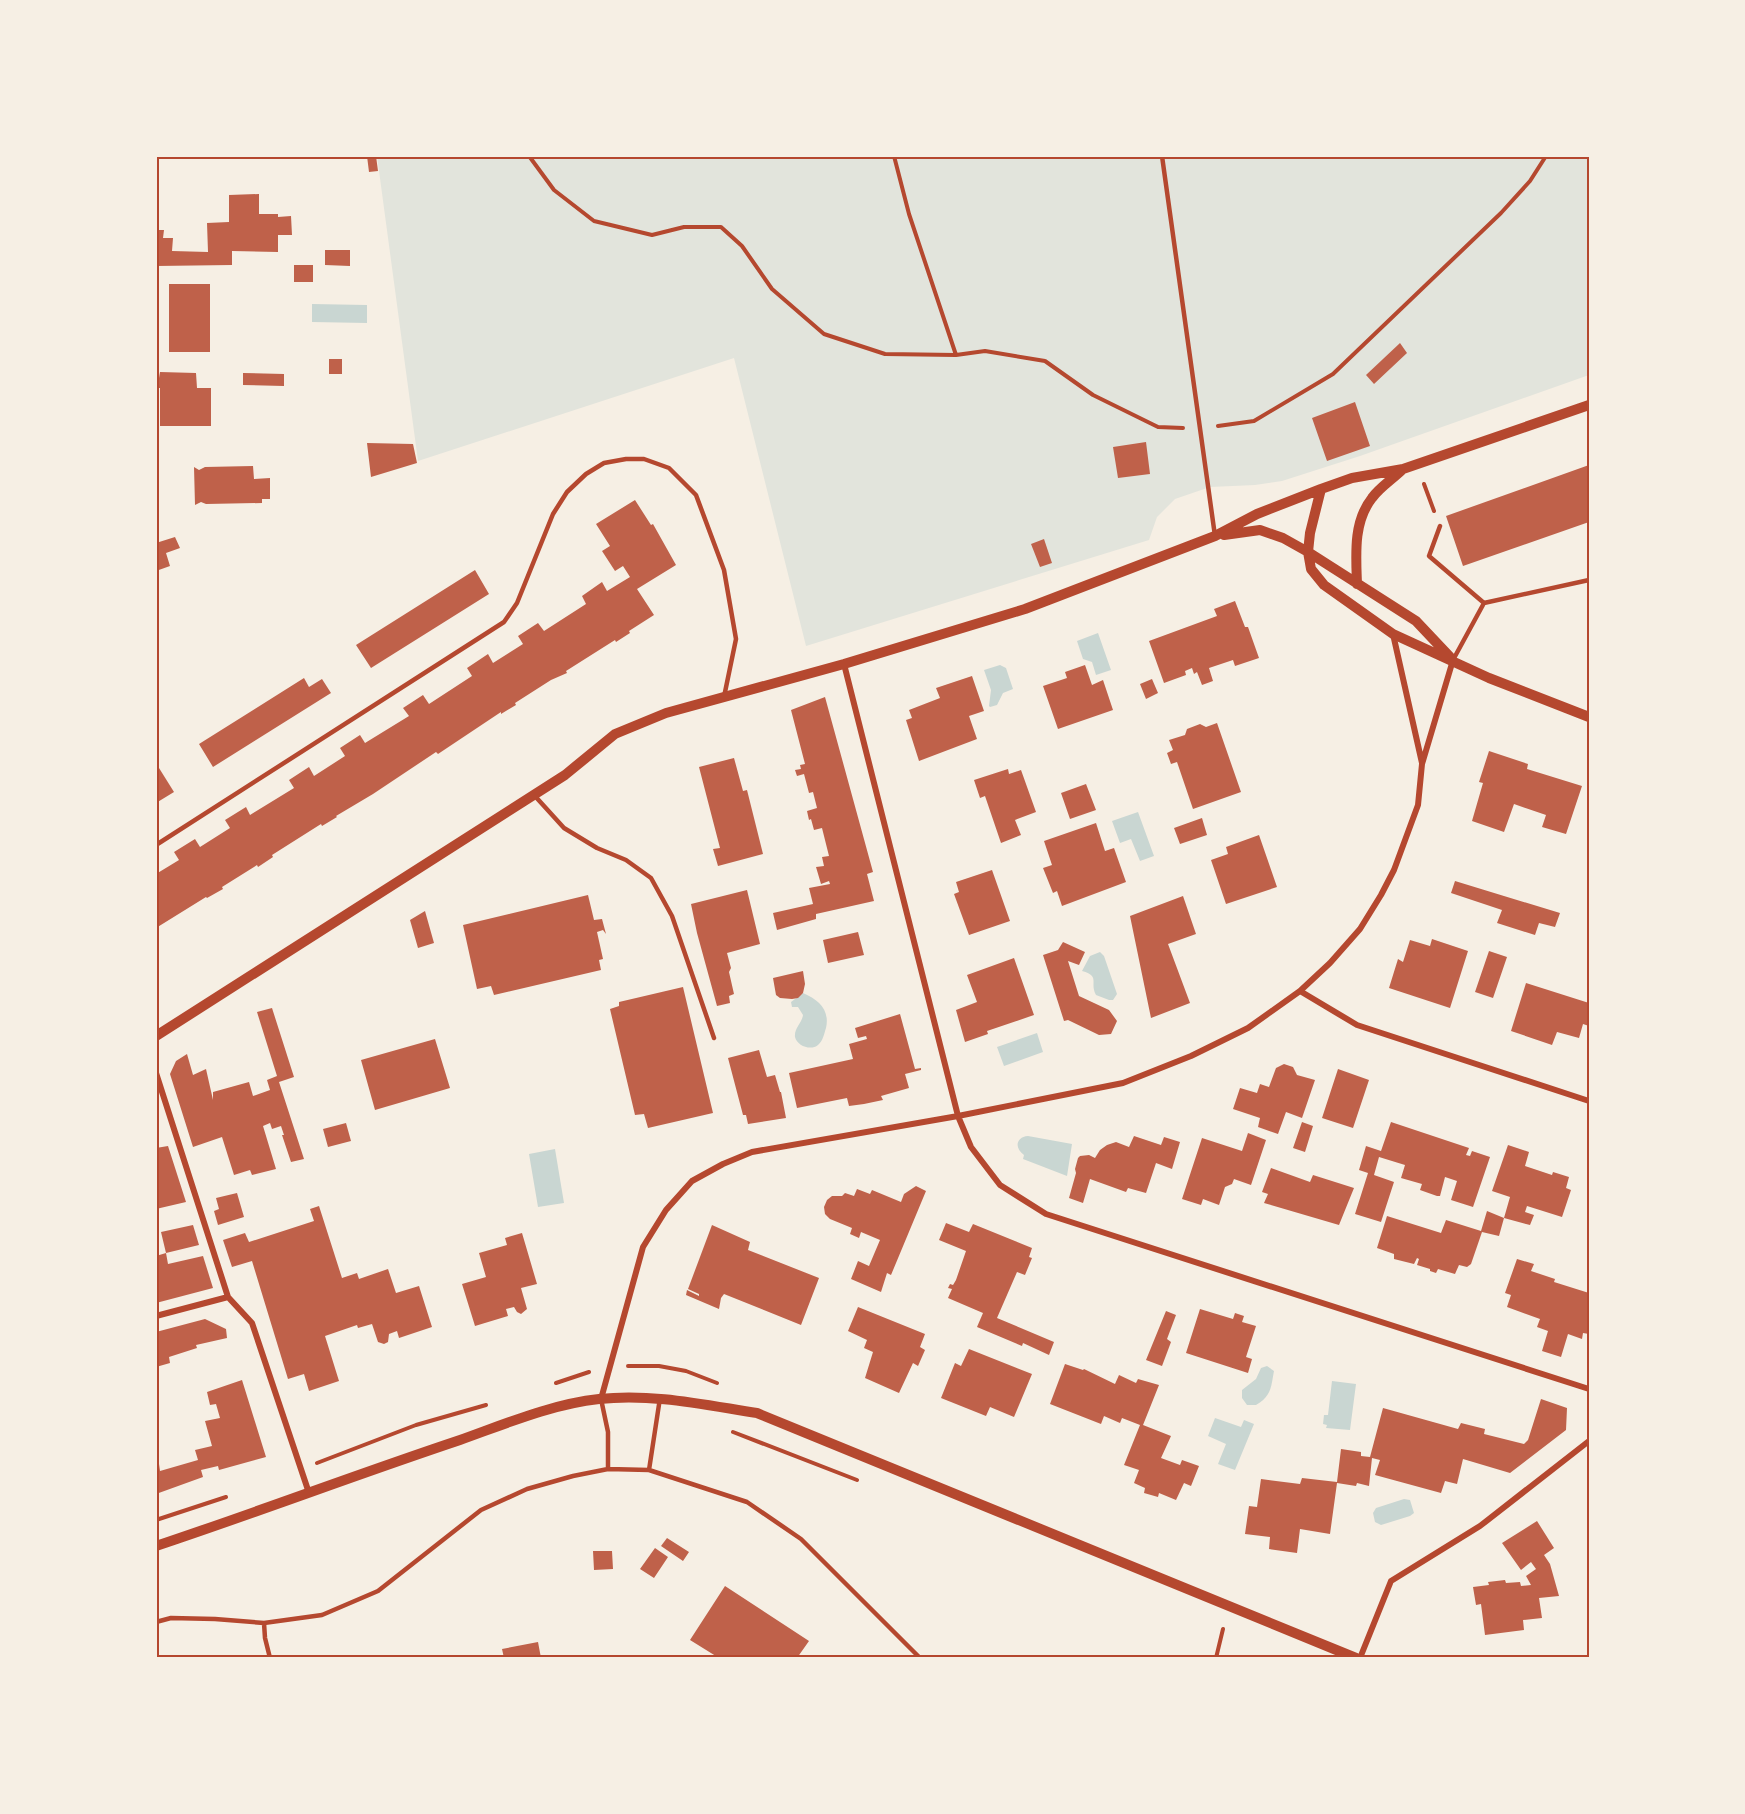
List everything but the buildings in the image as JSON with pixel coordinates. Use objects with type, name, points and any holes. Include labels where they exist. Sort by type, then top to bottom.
[{"type":"street","points":[[156,1036],[565,775],[615,734],[666,713],[844,664],[1025,609],[1215,536],[1257,514],[1321,489],[1352,478],[1403,469],[1589,405]]},
{"type":"street","points":[[1357,584],[1356,552],[1360,520],[1372,498],[1403,469]]},
{"type":"street","points":[[1321,489],[1310,533],[1308,552],[1311,569],[1324,585],[1393,634],[1490,678],[1589,717]]},
{"type":"street","points":[[1215,536],[1260,530],[1283,538],[1416,621],[1453,660]]},
{"type":"street","points":[[1393,634],[1422,764]]},
{"type":"street","points":[[601,1399],[643,1247],[666,1210],[692,1181],[723,1164],[752,1152],[958,1116],[1123,1083],[1191,1056],[1248,1028],[1300,991],[1330,963],[1360,929],[1394,870],[1418,805],[1422,764],[1453,660]]},
{"type":"street","points":[[844,664],[958,1116],[971,1147],[1000,1185],[1046,1214],[1589,1389]]},
{"type":"street","points":[[1300,991],[1358,1025],[1589,1101]]},
{"type":"street","points":[[156,1073],[228,1297],[252,1323],[309,1494]]},
{"type":"street","points":[[156,1316],[228,1297]]},
{"type":"street","points":[[156,1546],[568,1404],[601,1399],[660,1398],[757,1413],[1356,1658]]},
{"type":"street","points":[[1360,1658],[1391,1581],[1480,1526],[1589,1441]]},
{"type":"lane","points":[[1162,156],[1215,536]]},
{"type":"lane","points":[[156,845],[504,622],[517,603],[553,514],[567,492],[586,474],[604,463],[644,459],[669,468],[696,495],[724,570],[736,639],[724,697]]},
{"type":"lane","points":[[1440,526],[1429,556],[1484,603]]},
{"type":"lane","points":[[1453,660],[1484,603],[1589,580]]},
{"type":"lane","points":[[534,795],[564,828],[597,848],[626,860],[651,878],[672,916],[714,1038]]},
{"type":"lane","points":[[649,1470],[660,1398]]},
{"type":"lane","points":[[601,1399],[608,1432],[608,1469]]},
{"type":"lane","points":[[156,1622],[171,1618],[264,1623],[322,1615],[378,1590],[481,1510],[526,1489],[608,1469],[649,1470],[747,1502],[801,1539],[920,1658]]},
{"type":"lane","points":[[264,1623],[270,1658]]},
{"type":"path","points":[[529,156],[554,190],[594,221],[652,235],[684,226],[721,227],[742,246],[772,289],[824,333],[885,354],[956,355],[985,351],[1045,361],[1093,395],[1158,427],[1201,428],[1254,422],[1333,374],[1501,213],[1530,181],[1546,156]]},
{"type":"path","points":[[894,156],[909,214],[956,355]]},
{"type":"path","points":[[1415,464],[1440,526]]},
{"type":"path","points":[[548,1386],[609,1365],[659,1366],[686,1371],[724,1386]]},
{"type":"path","points":[[326,1460],[416,1425],[496,1402]]},
{"type":"path","points":[[156,1520],[229,1496]]},
{"type":"path","points":[[1216,1658],[1223,1629]]},
{"type":"shaded area","points":[[377,156],[1589,156],[1589,375],[1360,456],[1282,481],[1210,487],[1175,499],[1157,517],[1149,540],[806,646],[734,358],[418,461]]},
{"type":"shaded area","points":[[312,304],[367,305],[367,323],[312,322]]},
{"type":"shaded area","points":[[1098,633],[1111,670],[1096,675],[1092,662],[1083,659],[1077,641]]},
{"type":"shaded area","points":[[1000,665],[1006,668],[1013,689],[1003,693],[997,705],[990,707],[991,690],[984,670]]},
{"type":"shaded area","points":[[1138,812],[1154,856],[1140,861],[1131,839],[1120,843],[1112,821]]},
{"type":"shaded area","points":[[1100,952],[1104,956],[1117,994],[1113,1000],[1096,995],[1093,978],[1082,971],[1090,956]]},
{"type":"shaded area","points":[[803,993],[822,1006],[827,1022],[822,1039],[812,1048],[801,1045],[795,1037],[803,1015],[798,1007],[792,1007],[791,1002]]},
{"type":"shaded area","points":[[1037,1033],[1043,1052],[1004,1066],[997,1047]]},
{"type":"shaded area","points":[[1028,1136],[1072,1144],[1067,1176],[1023,1159],[1024,1155],[1018,1143],[1021,1138]]},
{"type":"shaded area","points":[[555,1149],[564,1203],[538,1207],[529,1154]]},
{"type":"shaded area","points":[[1267,1366],[1274,1371],[1268,1394],[1256,1405],[1247,1405],[1242,1398],[1242,1390],[1256,1379],[1261,1368]]},
{"type":"shaded area","points":[[1332,1381],[1356,1384],[1350,1430],[1326,1428],[1327,1425],[1323,1424],[1324,1415],[1328,1415]]},
{"type":"shaded area","points":[[1215,1418],[1241,1427],[1244,1420],[1254,1424],[1235,1470],[1218,1464],[1226,1444],[1208,1436]]},
{"type":"shaded area","points":[[1404,1499],[1410,1500],[1414,1513],[1381,1525],[1375,1522],[1373,1513],[1376,1508]]}]
